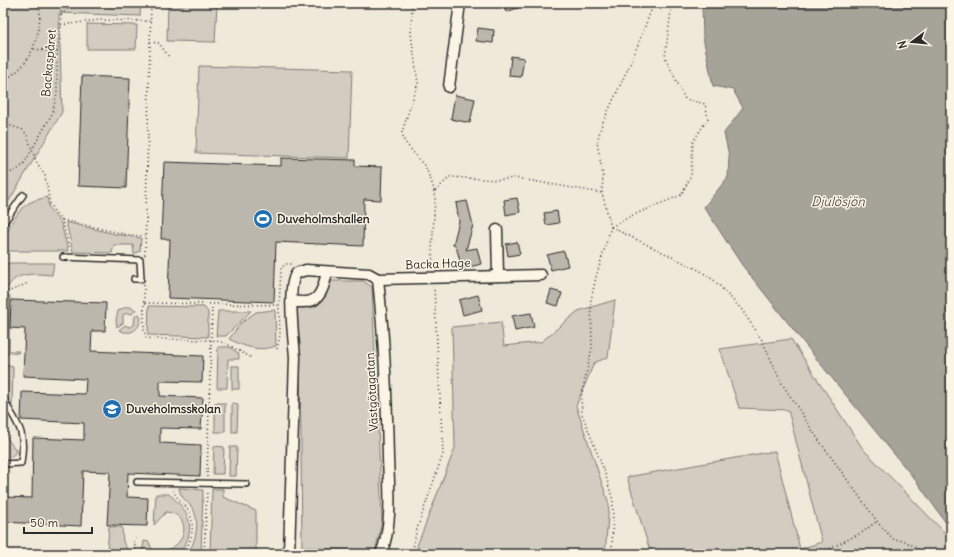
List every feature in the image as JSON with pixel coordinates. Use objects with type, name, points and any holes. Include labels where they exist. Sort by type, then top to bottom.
[{"type":"street","points":[[449,87],[460,3]]},
{"type":"street","points":[[497,230],[498,276]]},
{"type":"street","points":[[289,554],[295,357],[291,328],[292,283],[297,274],[306,270],[368,274],[378,279]]},
{"type":"street","points":[[292,301],[310,303],[316,300],[321,293],[327,272]]},
{"type":"street","name":"Backa Hage","points":[[378,279],[541,275]]},
{"type":"street","name":"Västgötagatan","points":[[378,279],[388,436],[390,502],[388,524],[381,554]]},
{"type":"lane","points":[[3,224],[23,195]]},
{"type":"lane","points":[[63,257],[140,260],[140,279],[134,279]]},
{"type":"lane","points":[[3,399],[23,433],[23,449],[21,463],[3,464]]},
{"type":"lane","points":[[136,482],[246,484]]},
{"type":"path","name":"Backaspåret","points":[[3,80],[12,76],[19,70],[34,49],[38,40],[40,26],[40,3]]},
{"type":"path","name":"Backaspåret","points":[[3,174],[16,171],[24,164],[52,114],[57,93],[57,52],[62,25],[61,3]]},
{"type":"path","points":[[61,16],[74,3]]},
{"type":"path","points":[[145,258],[151,3]]},
{"type":"path","points":[[412,3],[411,34],[418,83],[402,135],[404,141],[426,168],[434,192],[432,249],[443,454],[416,532],[412,554]]},
{"type":"path","points":[[612,554],[613,501],[605,473],[582,414],[581,397],[592,348],[591,300],[596,277],[611,227],[602,193],[603,176],[597,142],[602,124],[632,60],[654,3]]},
{"type":"path","points":[[611,227],[631,216],[681,195],[691,176],[693,142],[708,118],[704,104],[685,99],[665,57],[672,3]]},
{"type":"path","points":[[62,25],[99,20],[150,21]]},
{"type":"path","points":[[150,42],[160,43],[169,57]]},
{"type":"path","points":[[34,49],[57,52]]},
{"type":"path","points":[[3,123],[24,130],[27,134],[36,161],[45,176],[54,211],[62,220],[72,258]]},
{"type":"path","points":[[434,192],[450,177],[497,180],[515,178],[602,193]]},
{"type":"path","points":[[62,220],[124,234],[145,236]]},
{"type":"path","points":[[611,227],[698,270],[715,281],[742,310],[762,340],[781,382],[818,439],[879,524],[894,540],[905,541],[926,554]]},
{"type":"path","points":[[144,281],[144,334],[148,338],[212,340],[225,343],[252,358]]},
{"type":"path","points":[[3,290],[10,291],[28,284]]},
{"type":"path","points":[[144,303],[279,305]]},
{"type":"path","points":[[204,554],[212,305]]},
{"type":"path","points":[[171,482],[174,493],[188,511],[191,519],[192,533],[189,546],[182,554]]},
{"type":"path","points":[[819,554],[863,532],[877,521]]},
{"type":"path","points":[[137,554],[134,542],[138,536]]},
{"type":"shaded area","points":[[3,3],[141,3],[140,16],[59,13],[62,112],[3,211]]},
{"type":"shaded area","points":[[168,3],[217,3],[215,42],[167,41]]},
{"type":"shaded area","points":[[87,24],[137,25],[136,49],[87,49]]},
{"type":"shaded area","points":[[199,66],[352,70],[349,158],[196,153]]},
{"type":"shaded area","points":[[47,197],[49,208],[61,223],[68,251],[4,251],[3,246],[7,232],[19,211],[31,202]]},
{"type":"shaded area","points":[[66,222],[115,234],[141,238],[140,251],[134,254],[133,245],[114,245],[112,253],[73,252]]},
{"type":"shaded area","points":[[9,263],[54,263],[52,275],[34,274],[21,276],[16,278],[8,287],[3,287],[3,266]]},
{"type":"shaded area","points":[[331,281],[363,281],[372,287],[382,521],[375,552],[302,547],[300,357],[296,307],[311,308],[316,306],[323,300]]},
{"type":"shaded area","points":[[3,294],[10,296],[9,351],[19,351],[18,353],[5,354],[5,365],[13,367],[12,406],[3,387]]},
{"type":"shaded area","points":[[615,300],[608,357],[594,363],[576,406],[609,504],[605,554],[419,554],[417,546],[455,448],[452,327],[501,322],[504,346],[541,342],[578,311]]},
{"type":"shaded area","points":[[149,306],[204,307],[208,312],[208,337],[148,335]]},
{"type":"shaded area","points":[[126,307],[136,310],[132,314],[127,313],[123,315],[123,323],[117,327],[116,320],[118,311]]},
{"type":"shaded area","points":[[275,310],[276,346],[258,349],[229,339],[241,323],[256,312]]},
{"type":"shaded area","points":[[218,311],[251,311],[226,336],[216,336]]},
{"type":"shaded area","points":[[139,314],[141,318],[140,322],[134,331],[123,332],[119,330],[125,325],[129,327],[134,325],[135,316]]},
{"type":"shaded area","points":[[791,339],[863,449],[951,539],[951,554],[651,554],[627,477],[775,451],[800,549],[822,542],[788,410],[739,408],[720,349]]},
{"type":"shaded area","points":[[218,347],[230,347],[239,354],[239,359],[228,359],[227,388],[217,388]]},
{"type":"shaded area","points":[[232,366],[239,366],[239,389],[232,389]]},
{"type":"shaded area","points":[[215,403],[225,403],[225,432],[215,432]]},
{"type":"shaded area","points":[[232,403],[238,404],[237,432],[232,432]]},
{"type":"shaded area","points":[[3,433],[16,450],[14,454],[3,459]]},
{"type":"shaded area","points":[[214,446],[224,447],[223,474],[213,474]]},
{"type":"shaded area","points":[[230,447],[237,447],[236,476],[229,476]]},
{"type":"shaded area","points":[[179,488],[203,490],[201,554],[187,554],[193,544],[197,526],[193,509],[183,497]]},
{"type":"shaded area","points":[[212,489],[223,489],[223,497],[256,511],[256,554],[210,554]]},
{"type":"shaded area","points":[[156,494],[169,494],[181,506],[189,522],[189,534],[185,545],[176,554],[142,554],[144,541],[149,542],[152,550],[164,550],[173,547],[179,542],[183,534],[184,527],[181,520],[175,514],[166,512],[154,525]]},
{"type":"shaded area","points":[[109,527],[122,527],[123,542],[130,554],[107,554]]},
{"type":"water","name":"Djulösjön","points":[[702,3],[951,3],[951,530],[917,482],[742,265],[704,207],[728,177],[729,156],[724,133],[743,108],[733,90],[713,86],[703,37]]},
{"type":"building","points":[[503,3],[529,3],[529,4],[506,12]]},
{"type":"building","points":[[478,28],[494,30],[493,43],[476,41]]},
{"type":"building","points":[[511,56],[524,58],[521,77],[509,76]]},
{"type":"building","points":[[82,76],[130,78],[126,188],[78,186]]},
{"type":"building","points":[[455,95],[475,99],[470,123],[451,119]]},
{"type":"building","name":"Duveholmshallen","points":[[281,158],[355,160],[355,166],[382,167],[381,200],[364,199],[363,246],[276,242],[274,302],[168,298],[170,239],[161,239],[164,162],[281,166]]},
{"type":"building","points":[[517,198],[520,212],[506,215],[504,200]]},
{"type":"building","points":[[467,201],[473,225],[466,250],[477,248],[481,264],[462,269],[456,246],[453,245],[459,221],[456,203]]},
{"type":"building","points":[[557,211],[559,223],[546,225],[544,213]]},
{"type":"building","points":[[517,242],[520,254],[508,256],[506,244]]},
{"type":"building","points":[[564,251],[568,266],[551,270],[547,255]]},
{"type":"building","points":[[551,290],[562,293],[558,306],[547,303]]},
{"type":"building","points":[[478,295],[482,310],[463,315],[459,300]]},
{"type":"building","name":"Duveholmsskolan","points":[[11,300],[106,303],[105,331],[92,331],[91,351],[203,356],[202,382],[160,381],[160,396],[203,398],[201,429],[160,428],[160,443],[201,445],[200,476],[128,473],[127,497],[148,498],[147,526],[107,525],[110,472],[83,471],[81,526],[3,522],[3,497],[32,498],[33,438],[84,440],[84,423],[21,420],[22,392],[85,394],[86,379],[23,376],[25,329],[10,328]]},
{"type":"building","points":[[531,313],[534,327],[515,331],[512,316]]},
{"type":"place","name":"Duveholmshallen","points":[[263,219]]},
{"type":"place","name":"Duveholmsskolan","points":[[112,409]]}]
